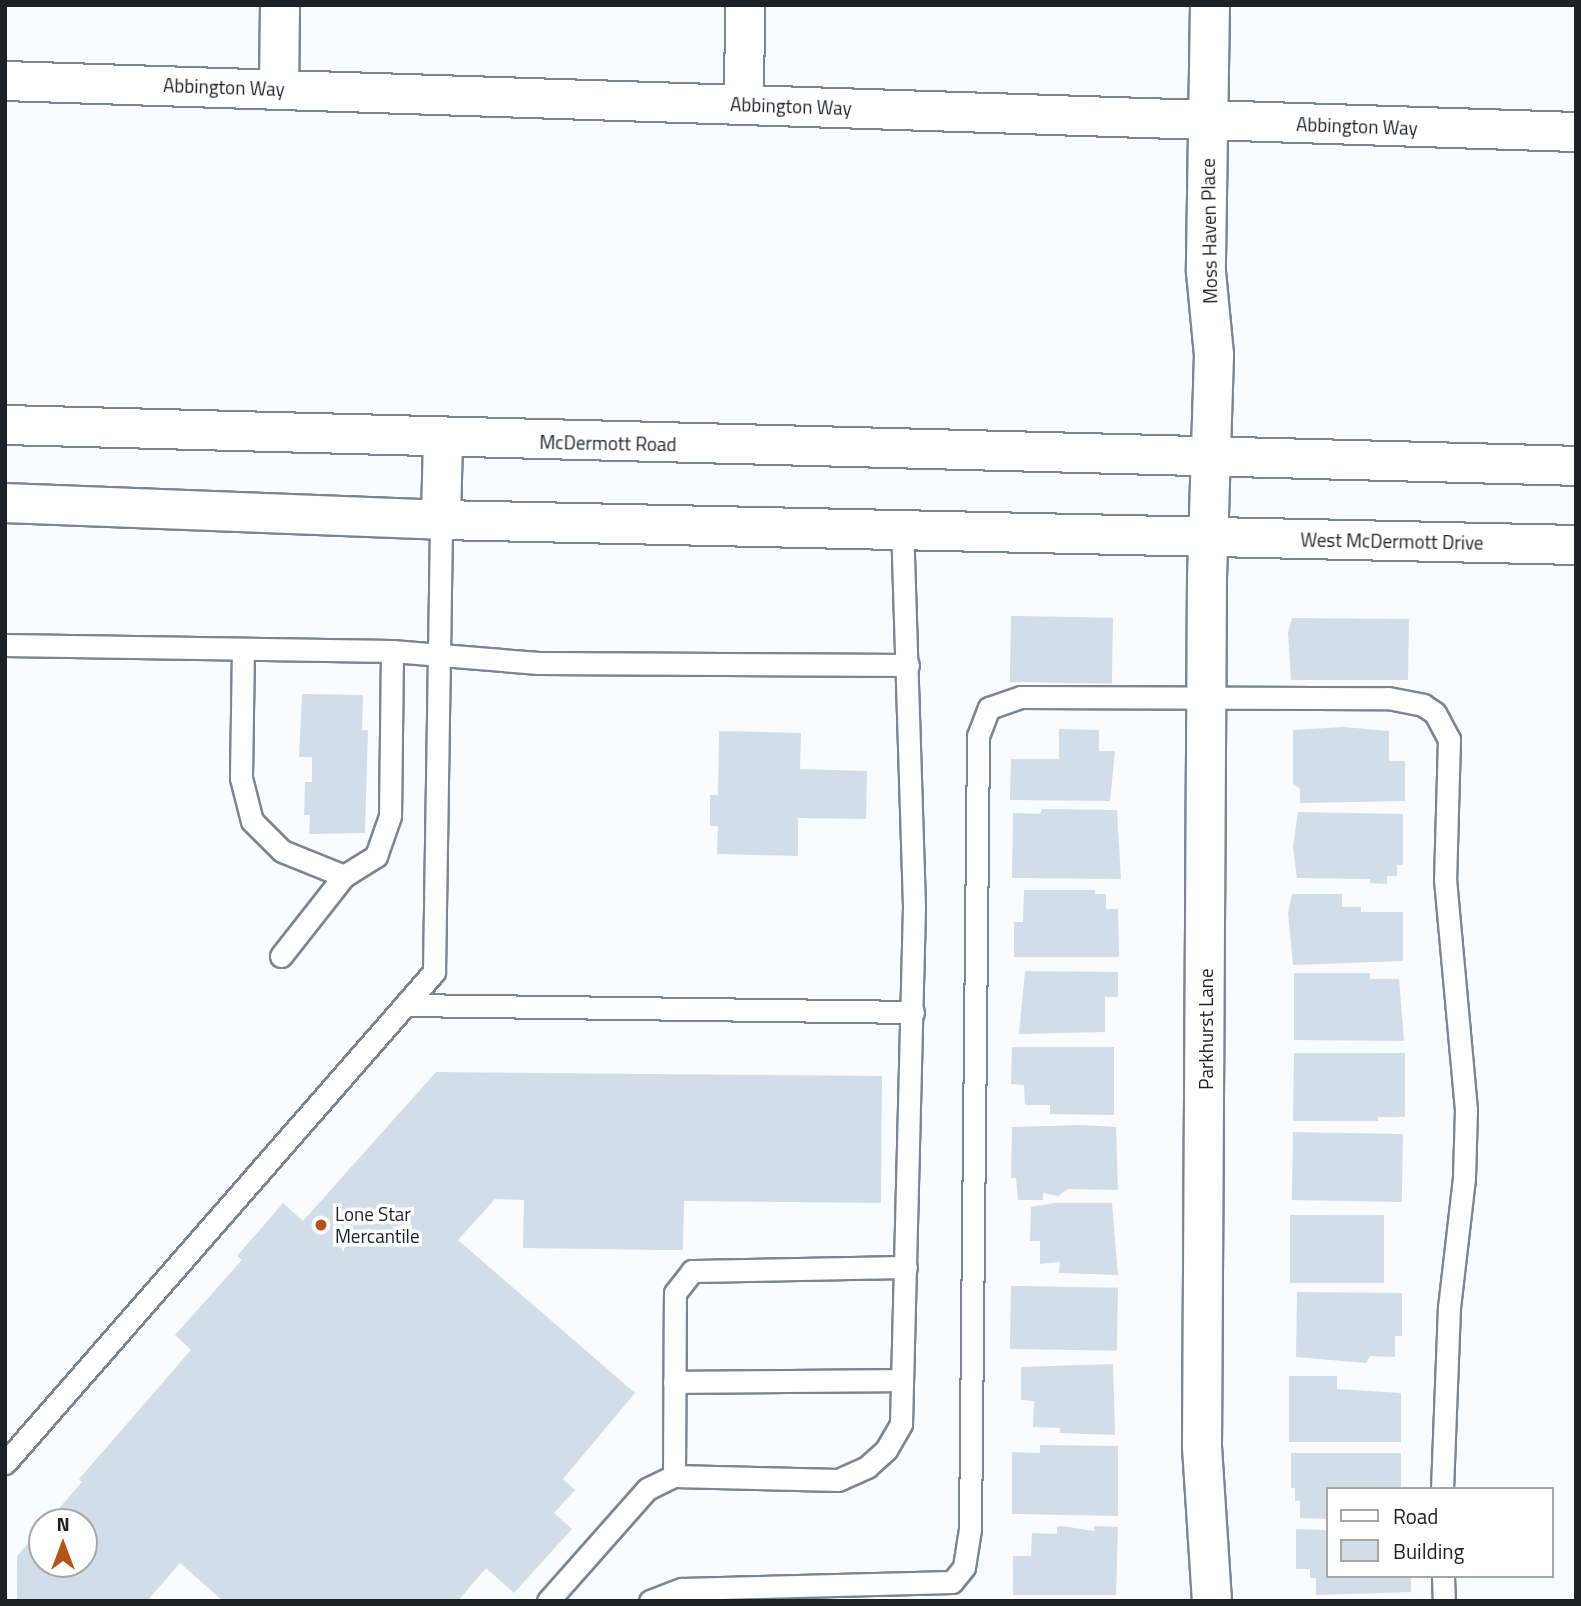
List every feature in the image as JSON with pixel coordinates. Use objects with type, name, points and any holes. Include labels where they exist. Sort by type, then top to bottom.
[{"type":"street","points":[[279,89],[280,5]]},
{"type":"street","points":[[744,104],[745,5]]},
{"type":"street","name":"Moss Haven Place","points":[[1210,5],[1206,272],[1214,355],[1212,457]]},
{"type":"street","name":"Abbington Way","points":[[5,81],[1576,132]]},
{"type":"street","name":"McDermott Road","points":[[5,425],[443,439],[1212,457]]},
{"type":"street","points":[[441,520],[443,439]]},
{"type":"street","points":[[1212,457],[1576,466]]},
{"type":"street","name":"Parkhurst Lane","points":[[1212,457],[1208,537],[1202,1447],[1212,1601]]},
{"type":"street","points":[[5,503],[441,520],[1208,537]]},
{"type":"street","name":"West McDermott Drive","points":[[1208,537],[1576,545]]},
{"type":"lane","points":[[5,1463],[434,972],[441,520]]},
{"type":"lane","points":[[548,1601],[647,1489],[674,1476],[838,1480],[867,1467],[886,1450],[901,1424],[913,1012],[908,665],[902,530]]},
{"type":"lane","points":[[5,645],[392,651],[439,658],[539,663],[908,665]]},
{"type":"lane","points":[[243,649],[241,778],[252,821],[282,851],[344,876]]},
{"type":"lane","points":[[281,956],[344,876],[376,856],[390,816],[392,651]]},
{"type":"lane","points":[[650,1601],[682,1589],[954,1591],[964,1567],[970,1530],[978,736],[989,708],[1021,697],[1388,698],[1423,705],[1436,713],[1449,738],[1445,879],[1466,1110],[1464,1178],[1449,1307],[1441,1487]]},
{"type":"lane","points":[[406,1005],[913,1012]]},
{"type":"lane","points":[[674,1476],[675,1293],[692,1271],[906,1267]]},
{"type":"lane","points":[[674,1382],[902,1380]]},
{"type":"lane","points":[[1443,1578],[1444,1601]]},
{"type":"building","points":[[1011,616],[1113,618],[1112,684],[1010,682]]},
{"type":"building","points":[[1292,618],[1409,619],[1408,680],[1291,680],[1288,632]]},
{"type":"building","points":[[302,694],[363,695],[362,730],[368,730],[365,833],[309,834],[310,815],[304,815],[305,782],[312,782],[312,757],[299,757]]},
{"type":"building","points":[[1344,727],[1389,731],[1389,761],[1405,761],[1405,801],[1300,803],[1300,789],[1293,784],[1293,730]]},
{"type":"building","points":[[1059,729],[1099,730],[1099,751],[1115,751],[1110,801],[1010,800],[1011,759],[1059,759]]},
{"type":"building","points":[[719,731],[801,733],[800,769],[867,771],[866,819],[798,818],[798,856],[717,854],[718,826],[710,826],[710,795],[718,795]]},
{"type":"building","points":[[1042,809],[1117,810],[1121,879],[1012,878],[1013,813],[1040,814]]},
{"type":"building","points":[[1298,812],[1403,814],[1403,865],[1397,865],[1397,876],[1387,876],[1387,884],[1370,883],[1370,879],[1297,878],[1293,847]]},
{"type":"building","points":[[1024,890],[1095,890],[1095,894],[1106,894],[1106,909],[1118,909],[1119,957],[1014,957],[1014,922],[1023,922]]},
{"type":"building","points":[[1292,894],[1342,894],[1342,907],[1361,907],[1361,912],[1403,912],[1403,961],[1293,965],[1288,913]]},
{"type":"building","points":[[1025,971],[1118,972],[1118,997],[1105,997],[1105,1032],[1019,1034]]},
{"type":"building","points":[[1294,973],[1370,973],[1370,979],[1399,979],[1404,1041],[1294,1040]]},
{"type":"building","points":[[1012,1047],[1114,1047],[1114,1115],[1050,1114],[1050,1105],[1025,1105],[1024,1085],[1011,1084]]},
{"type":"building","points":[[1294,1053],[1405,1053],[1405,1117],[1378,1117],[1378,1121],[1293,1121]]},
{"type":"building","points":[[436,1072],[882,1076],[881,1203],[684,1201],[683,1250],[666,1250],[523,1248],[524,1200],[495,1199],[458,1240],[635,1393],[563,1479],[575,1490],[554,1513],[572,1529],[514,1593],[486,1568],[458,1601],[223,1601],[180,1563],[147,1601],[17,1601],[17,1556],[28,1544],[28,1578],[98,1578],[98,1508],[59,1508],[82,1482],[79,1479],[191,1350],[175,1335],[242,1260],[237,1256],[283,1203],[303,1221]]},
{"type":"building","points":[[1012,1127],[1116,1127],[1118,1190],[1068,1189],[1058,1196],[1043,1193],[1043,1200],[1018,1200],[1016,1178],[1011,1178]]},
{"type":"building","points":[[1293,1132],[1403,1134],[1402,1202],[1292,1200]]},
{"type":"building","points":[[1054,1203],[1112,1203],[1118,1275],[1059,1273],[1060,1262],[1040,1264],[1040,1241],[1030,1241],[1031,1207]]},
{"type":"building","points":[[1290,1215],[1384,1215],[1384,1283],[1290,1283]]},
{"type":"building","points":[[1011,1286],[1118,1288],[1117,1351],[1010,1349]]},
{"type":"building","points":[[1297,1292],[1402,1293],[1402,1336],[1395,1336],[1395,1357],[1370,1356],[1366,1363],[1296,1357]]},
{"type":"building","points":[[1113,1364],[1115,1435],[1060,1433],[1060,1428],[1033,1427],[1034,1401],[1021,1400],[1021,1367]]},
{"type":"building","points":[[1289,1376],[1337,1376],[1337,1389],[1401,1393],[1401,1442],[1289,1442]]},
{"type":"building","points":[[1040,1445],[1118,1446],[1118,1516],[1012,1514],[1012,1452],[1040,1453]]},
{"type":"building","points":[[1291,1453],[1401,1453],[1401,1487],[1326,1487],[1326,1519],[1300,1518],[1300,1501],[1295,1501],[1295,1488],[1291,1488]]},
{"type":"building","points":[[1094,1526],[1118,1527],[1116,1595],[1013,1595],[1013,1556],[1031,1556],[1032,1533],[1057,1534],[1057,1527],[1094,1531]]},
{"type":"building","points":[[1296,1529],[1326,1530],[1326,1578],[1411,1578],[1411,1592],[1316,1595],[1316,1578],[1310,1578],[1310,1569],[1296,1569]]},
{"type":"place","name":"Lone Star Mercantile","points":[[321,1225]]}]
